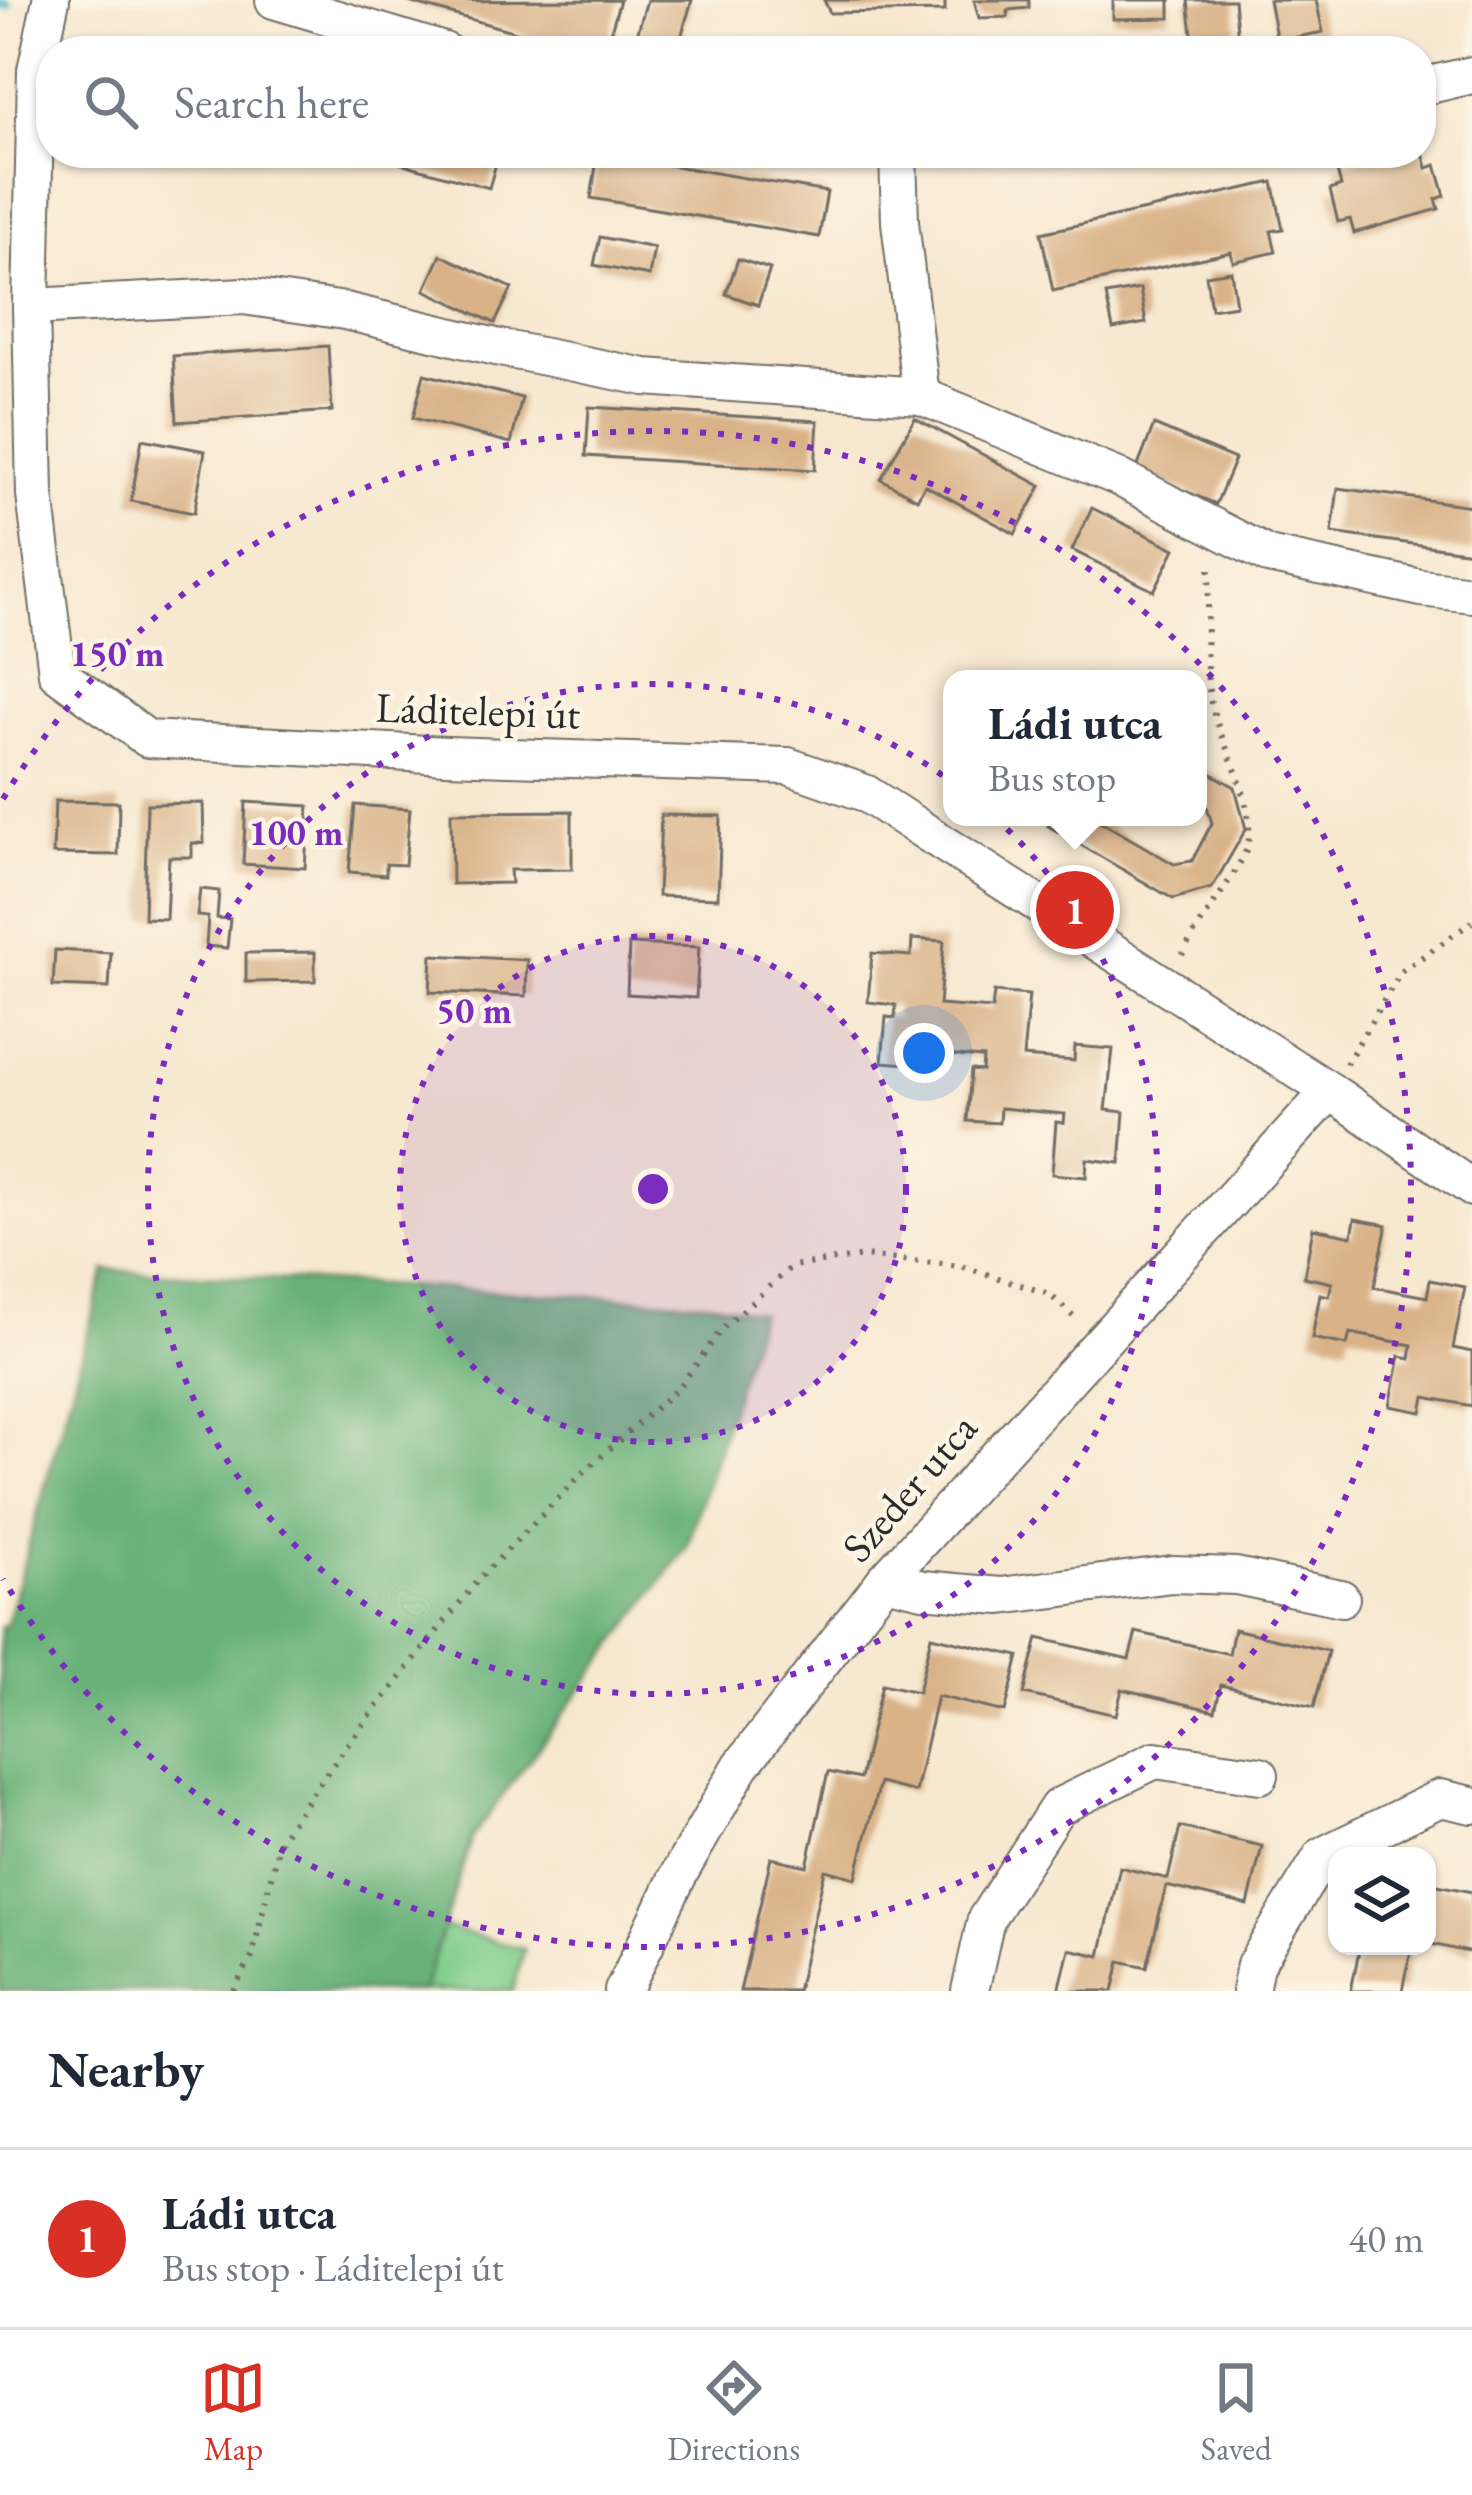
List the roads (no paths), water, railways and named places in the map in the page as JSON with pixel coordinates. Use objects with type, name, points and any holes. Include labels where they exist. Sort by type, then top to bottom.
[{"type":"street","name":"Láditelepi út","points":[[43,36],[51,0]]},
{"type":"street","points":[[274,0],[394,36]]},
{"type":"street","name":"Láditelepi út","points":[[36,70],[31,307],[35,495],[57,673],[148,739],[788,766],[865,793],[1330,1091],[1472,1188]]},
{"type":"street","points":[[1436,83],[1472,75]]},
{"type":"street","points":[[898,168],[900,222],[921,396]]},
{"type":"street","points":[[31,307],[244,296],[345,311],[645,377],[921,396],[1118,477],[1268,555],[1421,589],[1472,594]]},
{"type":"street","name":"Szeder utca","points":[[623,1991],[680,1872],[741,1766],[885,1580],[1330,1091]]},
{"type":"street","points":[[885,1580],[1001,1596],[1172,1574],[1236,1576],[1341,1598]]},
{"type":"street","points":[[970,1991],[986,1919],[1058,1807],[1155,1760],[1260,1775]]},
{"type":"street","points":[[1250,1991],[1255,1965],[1322,1856],[1440,1798],[1472,1805]]},
{"type":"waterway","points":[[0,4],[8,5]]},
{"type":"place","name":"Ládi utca","points":[[1075,910]]}]
